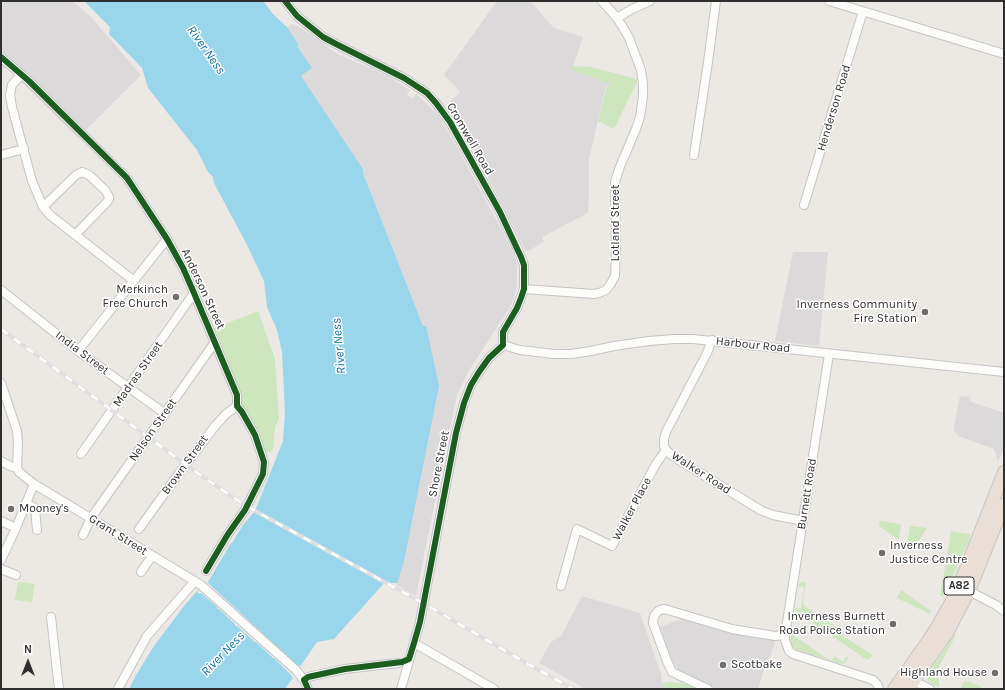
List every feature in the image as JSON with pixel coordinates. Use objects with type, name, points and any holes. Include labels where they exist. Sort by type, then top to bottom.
[{"type":"highway","name":"A82","points":[[894,689],[936,629],[953,598],[1004,472]]},
{"type":"highway","name":"A82","points":[[911,685],[947,633],[969,591],[1004,504]]},
{"type":"street","name":"Cromwell Road","points":[[285,1],[297,16],[323,36],[404,78],[427,94],[436,103],[450,122],[500,212],[517,247],[524,265],[524,289]]},
{"type":"street","name":"Lotland Street","points":[[524,289],[590,294],[599,293],[606,290],[613,281],[616,271],[615,187],[621,163],[638,123],[642,107],[643,84],[641,70],[630,38],[617,18],[602,1]]},
{"type":"street","points":[[617,18],[650,1]]},
{"type":"street","points":[[694,155],[716,1]]},
{"type":"street","points":[[829,1],[1004,54]]},
{"type":"street","name":"Henderson Road","points":[[804,205],[863,11]]},
{"type":"street","name":"Anderson Street","points":[[1,57],[127,178],[179,260],[237,395],[237,406],[255,435],[264,462],[263,474],[245,510],[228,534],[206,571]]},
{"type":"street","points":[[21,75],[12,85],[10,95],[12,108],[32,181],[43,207],[50,215],[134,281]]},
{"type":"street","points":[[1,155],[24,149]]},
{"type":"street","points":[[43,207],[76,175],[82,172],[89,175],[105,190],[109,199],[75,235]]},
{"type":"street","points":[[78,351],[167,239]]},
{"type":"street","points":[[503,345],[503,332],[517,308],[524,289]]},
{"type":"street","name":"India Street","points":[[1,290],[78,351],[164,413]]},
{"type":"street","name":"Madras Street","points":[[81,454],[194,293]]},
{"type":"street","name":"Harbour Road","points":[[503,345],[520,350],[554,354],[571,354],[649,341],[674,339],[712,340],[1004,372]]},
{"type":"street","name":"Walker Road","points":[[712,340],[707,353],[666,432],[664,439],[664,446],[666,450],[674,457],[762,511],[773,515],[803,521]]},
{"type":"street","name":"Nelson Street","points":[[83,535],[91,518],[215,342]]},
{"type":"street","name":"Shore Street","points":[[401,689],[414,644],[425,596],[456,433],[464,403],[471,385],[489,358],[503,345]]},
{"type":"street","name":"Burnett Road","points":[[785,635],[829,354]]},
{"type":"street","points":[[1,383],[17,431],[17,468],[1,461]]},
{"type":"street","name":"Brown Street","points":[[139,529],[214,426],[237,406]]},
{"type":"street","name":"Walker Place","points":[[561,586],[577,529],[612,546],[656,464],[666,450]]},
{"type":"street","name":"Grant Street","points":[[17,468],[23,476],[34,484],[198,584],[296,670],[304,680],[308,689]]},
{"type":"street","points":[[1,560],[34,484]]},
{"type":"street","points":[[26,503],[35,508],[37,530]]},
{"type":"street","points":[[1,521],[16,528]]},
{"type":"street","points":[[141,572],[152,556]]},
{"type":"street","points":[[1,569],[16,575]]},
{"type":"street","points":[[118,689],[147,636],[198,584]]},
{"type":"street","points":[[969,591],[1004,611]]},
{"type":"street","points":[[708,689],[672,672],[653,623],[654,616],[658,611],[663,609],[668,610],[732,629],[776,636],[785,635],[787,646],[793,654],[873,680],[879,689]]},
{"type":"street","points":[[51,617],[59,689]]},
{"type":"street","points":[[414,644],[494,689]]},
{"type":"street","points":[[304,680],[315,675],[345,669],[398,663]]},
{"type":"street","points":[[911,685],[930,689]]},
{"type":"shaded area","points":[[1,1],[72,1],[90,16],[141,75],[78,138],[7,68],[1,69]]},
{"type":"shaded area","points":[[497,1],[530,1],[554,28],[583,37],[572,70],[611,83],[610,87],[606,86],[589,159],[588,213],[542,237],[544,242],[526,252],[463,129],[448,104],[460,92],[444,75]]},
{"type":"shaded area","points":[[292,24],[301,28],[339,55],[389,77],[410,90],[407,95],[413,99],[416,94],[436,113],[443,122],[503,232],[514,254],[517,264],[516,289],[510,307],[468,372],[457,395],[416,596],[398,586],[397,583],[425,327],[423,326],[363,173],[363,169],[301,76],[312,68],[297,46],[299,45],[287,27]]},
{"type":"shaded area","points":[[793,252],[828,252],[819,346],[775,341]]},
{"type":"shaded area","points":[[960,396],[970,397],[969,401],[1004,413],[1004,449],[998,461],[994,449],[958,436],[954,430]]},
{"type":"shaded area","points":[[582,596],[640,613],[661,674],[662,683],[668,689],[586,689],[539,663],[551,642],[561,636]]},
{"type":"shaded area","points":[[684,618],[770,639],[775,642],[769,660],[767,660],[758,689],[717,689],[677,670],[678,668],[673,663],[660,627]]},
{"type":"green space","points":[[573,66],[591,67],[637,79],[637,84],[614,129],[598,121],[607,86],[610,87],[611,84],[571,70]]},
{"type":"green space","points":[[258,311],[275,359],[279,419],[275,427],[273,450],[266,453],[249,414],[242,406],[241,395],[215,328]]},
{"type":"green space","points":[[880,521],[901,524],[899,540],[879,526]]},
{"type":"green space","points":[[910,526],[927,528],[913,550],[907,545]]},
{"type":"green space","points":[[951,531],[970,534],[970,539],[961,559],[947,556]]},
{"type":"green space","points":[[946,562],[958,564],[943,597],[940,595]]},
{"type":"green space","points":[[18,582],[35,584],[32,602],[15,600]]},
{"type":"green space","points":[[801,582],[806,583],[803,603],[806,607],[841,630],[844,633],[843,636],[874,656],[867,660],[795,611],[795,608],[801,609],[804,587],[798,586]]},
{"type":"green space","points":[[901,590],[931,611],[930,614],[897,598]]},
{"type":"green space","points":[[793,632],[796,633],[794,636],[830,660],[797,650],[793,647],[791,636]]},
{"type":"green space","points":[[954,635],[957,636],[955,637],[939,666],[938,687],[928,681],[927,676]]},
{"type":"green space","points":[[835,656],[843,662],[847,656],[849,657],[845,663],[842,664],[831,661]]},
{"type":"green space","points":[[967,681],[982,687],[981,689],[960,689],[964,682]]},
{"type":"green space","points":[[670,682],[686,684],[700,689],[668,689],[662,683]]},
{"type":"water","name":"River Ness","points":[[84,1],[263,1],[273,14],[287,27],[299,45],[297,46],[312,68],[301,76],[363,169],[363,173],[423,326],[426,326],[439,386],[404,561],[398,581],[397,583],[391,583],[386,581],[334,639],[317,642],[298,670],[290,673],[293,676],[285,689],[129,689],[154,646],[184,606],[198,590],[200,592],[205,587],[231,543],[255,511],[283,441],[285,412],[282,352],[277,330],[267,307],[264,281],[247,245],[214,183],[213,177],[208,172],[197,150],[148,88],[142,68],[109,34],[110,27]]},
{"type":"pier","points":[[207,582],[298,666],[299,665],[301,667],[300,671],[294,674],[294,680],[293,677],[274,658],[272,658],[237,626],[235,626],[235,624],[201,593],[200,594],[197,592]]},
{"type":"railway","points":[[1,329],[193,470],[234,498],[430,607],[573,689]]},
{"type":"cycle path","points":[[285,1],[297,16],[323,37],[404,78],[427,93],[450,122],[500,212],[524,265],[524,289],[517,308],[503,332],[503,345],[489,358],[479,372],[471,385],[464,403],[456,433],[420,622],[409,659],[402,662],[345,669],[308,677],[304,680],[308,689]]},
{"type":"cycle path","points":[[1,57],[29,81],[127,178],[167,239],[183,268],[237,395],[237,406],[255,435],[264,462],[263,474],[245,510],[228,534],[206,571]]},
{"type":"place","name":"Merkinch Free Church","points":[[176,297]]},
{"type":"place","name":"Inverness Community Fire Station","points":[[925,312]]},
{"type":"place","name":"Mooney's","points":[[11,509]]},
{"type":"place","name":"Inverness Justice Centre","points":[[882,553]]},
{"type":"place","name":"Inverness Burnett Road Police Station","points":[[893,624]]},
{"type":"place","name":"Scotbake","points":[[723,665]]},
{"type":"place","name":"Highland House","points":[[995,673]]}]
